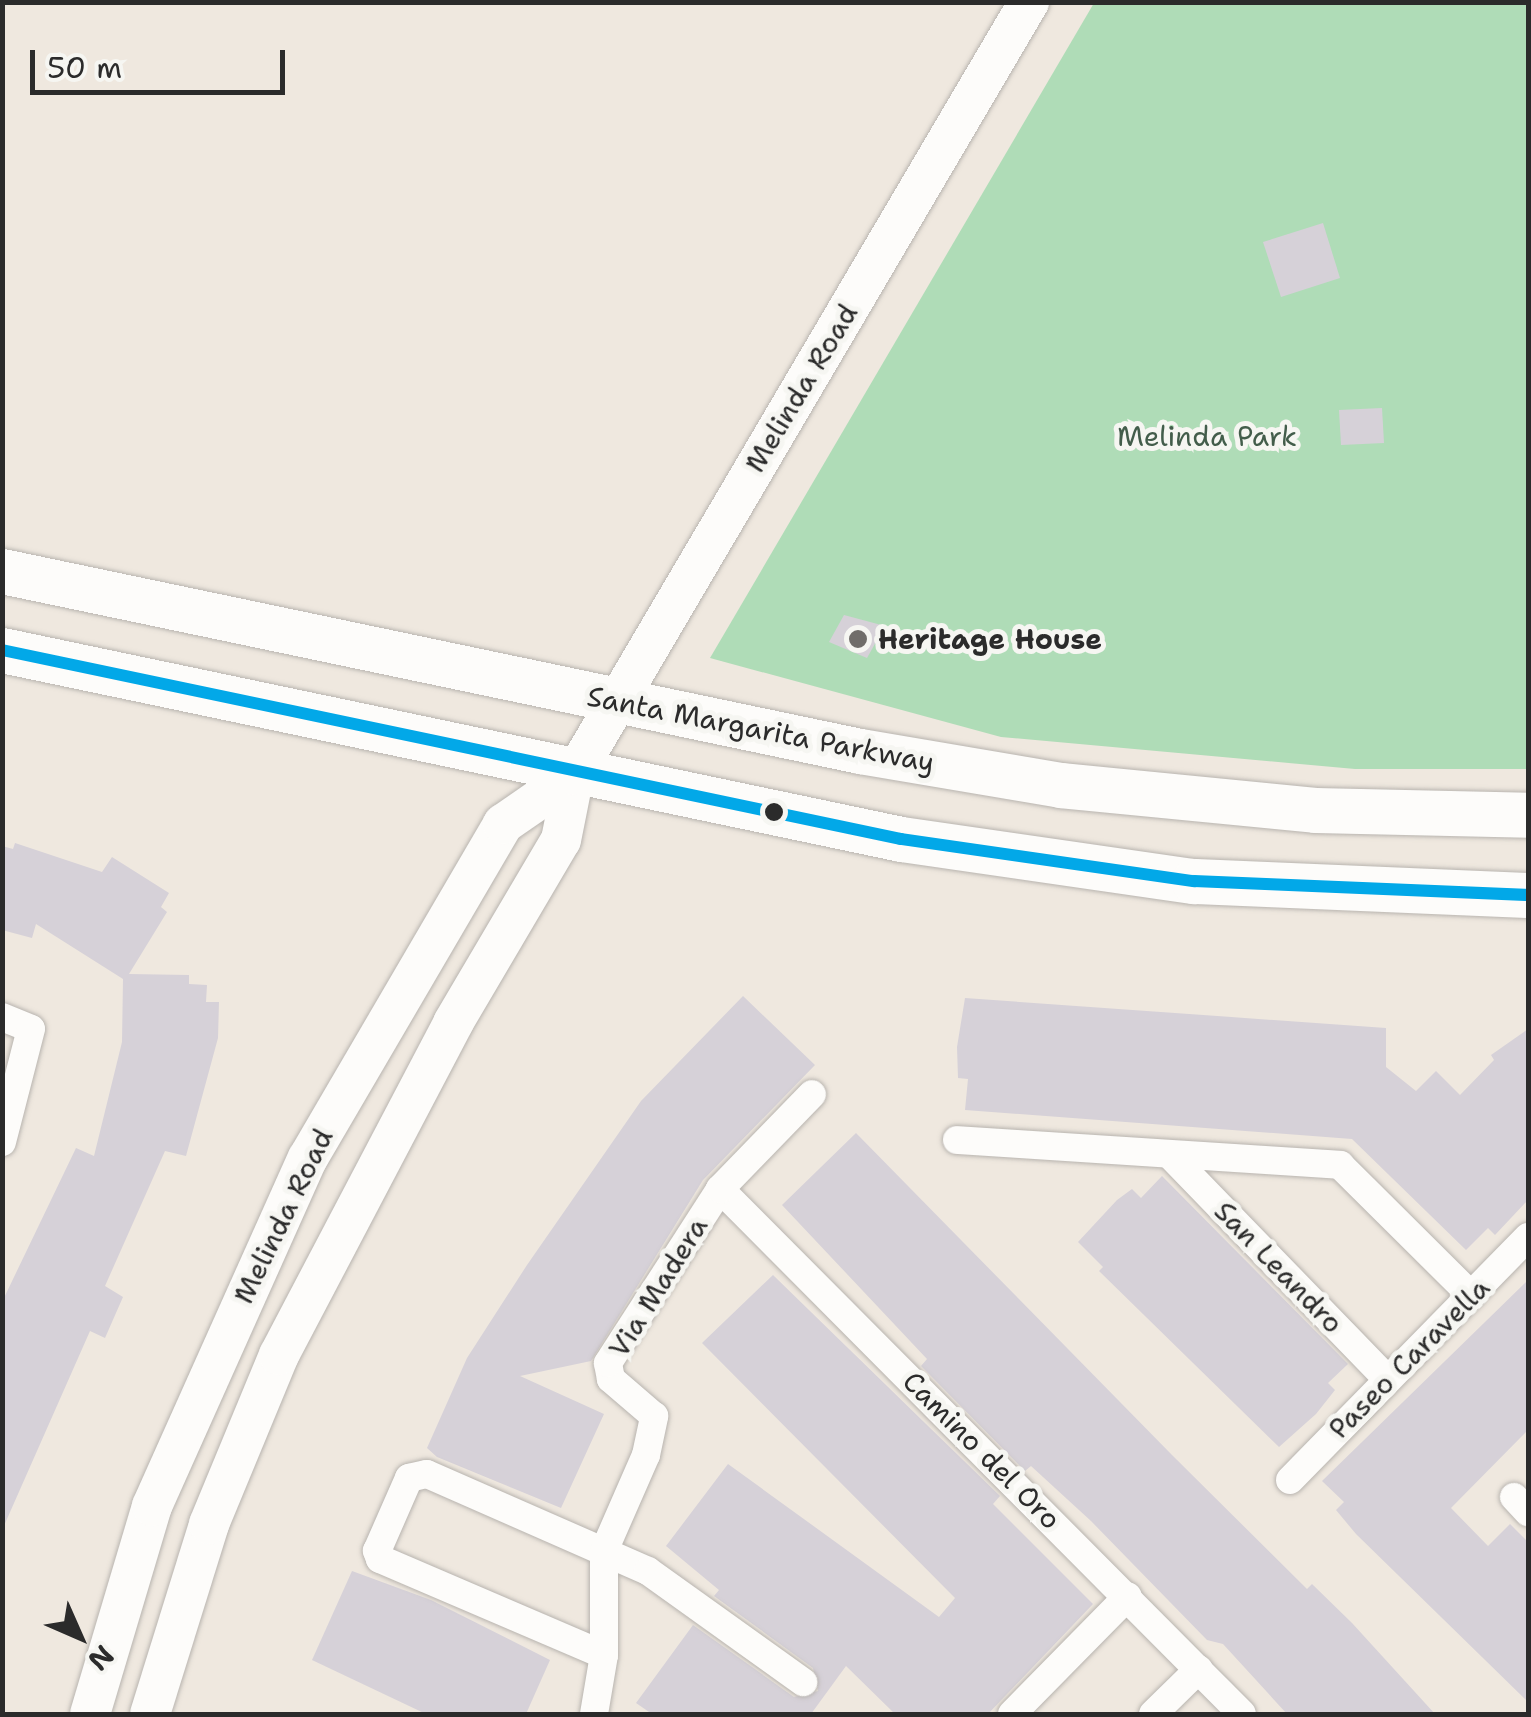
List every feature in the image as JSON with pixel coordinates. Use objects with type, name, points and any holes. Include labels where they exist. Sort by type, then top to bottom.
[{"type":"main road","name":"Melinda Road","points":[[150,1714],[209,1524],[279,1354],[453,1023],[561,840],[574,775],[1029,2]]},
{"type":"main road","name":"Santa Margarita Parkway","points":[[2,572],[615,701],[1060,785],[1314,810],[1528,815]]},
{"type":"main road","points":[[2,650],[574,775],[901,840],[1097,869],[1307,889],[1528,895]]},
{"type":"main road","name":"Melinda Road","points":[[90,1714],[152,1506],[308,1158],[503,824],[574,775]]},
{"type":"street","points":[[2,1016],[31,1029],[2,1142]]},
{"type":"street","name":"Via Madera","points":[[594,1714],[604,1655],[604,1551],[646,1455],[654,1416],[611,1379],[608,1363],[720,1189],[812,1094]]},
{"type":"street","name":"San Leandro","points":[[957,1140],[1340,1165],[1471,1295]]},
{"type":"street","name":"San Leandro","points":[[1170,1156],[1388,1379]]},
{"type":"street","name":"Camino del Oro","points":[[720,1189],[1242,1714]]},
{"type":"street","name":"Paseo Caravella","points":[[1290,1480],[1528,1237]]},
{"type":"street","points":[[604,1655],[388,1564],[378,1550],[409,1478],[418,1472],[648,1570],[803,1682]]},
{"type":"street","points":[[1012,1714],[1128,1596]]},
{"type":"street","points":[[1153,1714],[1199,1668]]},
{"type":"green space","name":"Melinda Park","points":[[1094,3],[1528,3],[1528,769],[1355,769],[1001,737],[710,658]]},
{"type":"building","points":[[1323,223],[1340,278],[1281,297],[1263,242]]},
{"type":"building","points":[[1382,408],[1384,443],[1341,445],[1339,410]]},
{"type":"building","name":"Heritage House","points":[[844,615],[885,626],[867,658],[829,642]]},
{"type":"building","points":[[15,843],[102,872],[112,857],[169,893],[161,907],[167,912],[129,974],[189,975],[189,984],[207,985],[206,1002],[219,1002],[218,1038],[186,1156],[165,1151],[105,1286],[123,1297],[105,1338],[90,1331],[3,1528],[2,1302],[76,1148],[94,1156],[122,1042],[123,979],[36,924],[32,938],[2,930],[2,846],[13,849]]},
{"type":"building","points":[[743,996],[815,1065],[703,1180],[591,1361],[520,1376],[604,1414],[561,1508],[437,1457],[427,1448],[467,1358],[527,1265],[641,1101]]},
{"type":"building","points":[[965,998],[1386,1028],[1386,1067],[1416,1091],[1436,1071],[1460,1095],[1494,1060],[1491,1055],[1528,1029],[1528,1200],[1495,1235],[1488,1228],[1466,1250],[1352,1139],[965,1110],[968,1079],[958,1078],[957,1047]]},
{"type":"building","points":[[856,1133],[1307,1589],[1312,1584],[1352,1623],[1435,1714],[1287,1714],[1223,1644],[1207,1640],[1091,1521],[1031,1466],[1025,1471],[921,1366],[927,1359],[782,1205]]},
{"type":"building","points":[[1162,1176],[1348,1364],[1328,1383],[1335,1390],[1316,1414],[1279,1447],[1099,1271],[1103,1267],[1078,1242],[1117,1200],[1132,1189],[1141,1198]]},
{"type":"building","points":[[773,1275],[1000,1496],[993,1504],[1093,1604],[988,1714],[895,1714],[846,1666],[811,1714],[652,1714],[636,1703],[693,1625],[794,1697],[818,1691],[813,1668],[714,1596],[719,1590],[666,1546],[728,1464],[939,1617],[955,1598],[702,1343]]},
{"type":"building","points":[[1528,1280],[1528,1430],[1451,1508],[1488,1546],[1510,1524],[1528,1542],[1528,1702],[1356,1534],[1336,1510],[1344,1502],[1322,1481]]},
{"type":"building","points":[[352,1571],[431,1600],[550,1660],[526,1714],[426,1714],[312,1660]]},
{"type":"transit line","points":[[2,650],[901,839],[1194,881],[1528,895]]},
{"type":"place","name":"Heritage House","points":[[858,639]]}]
